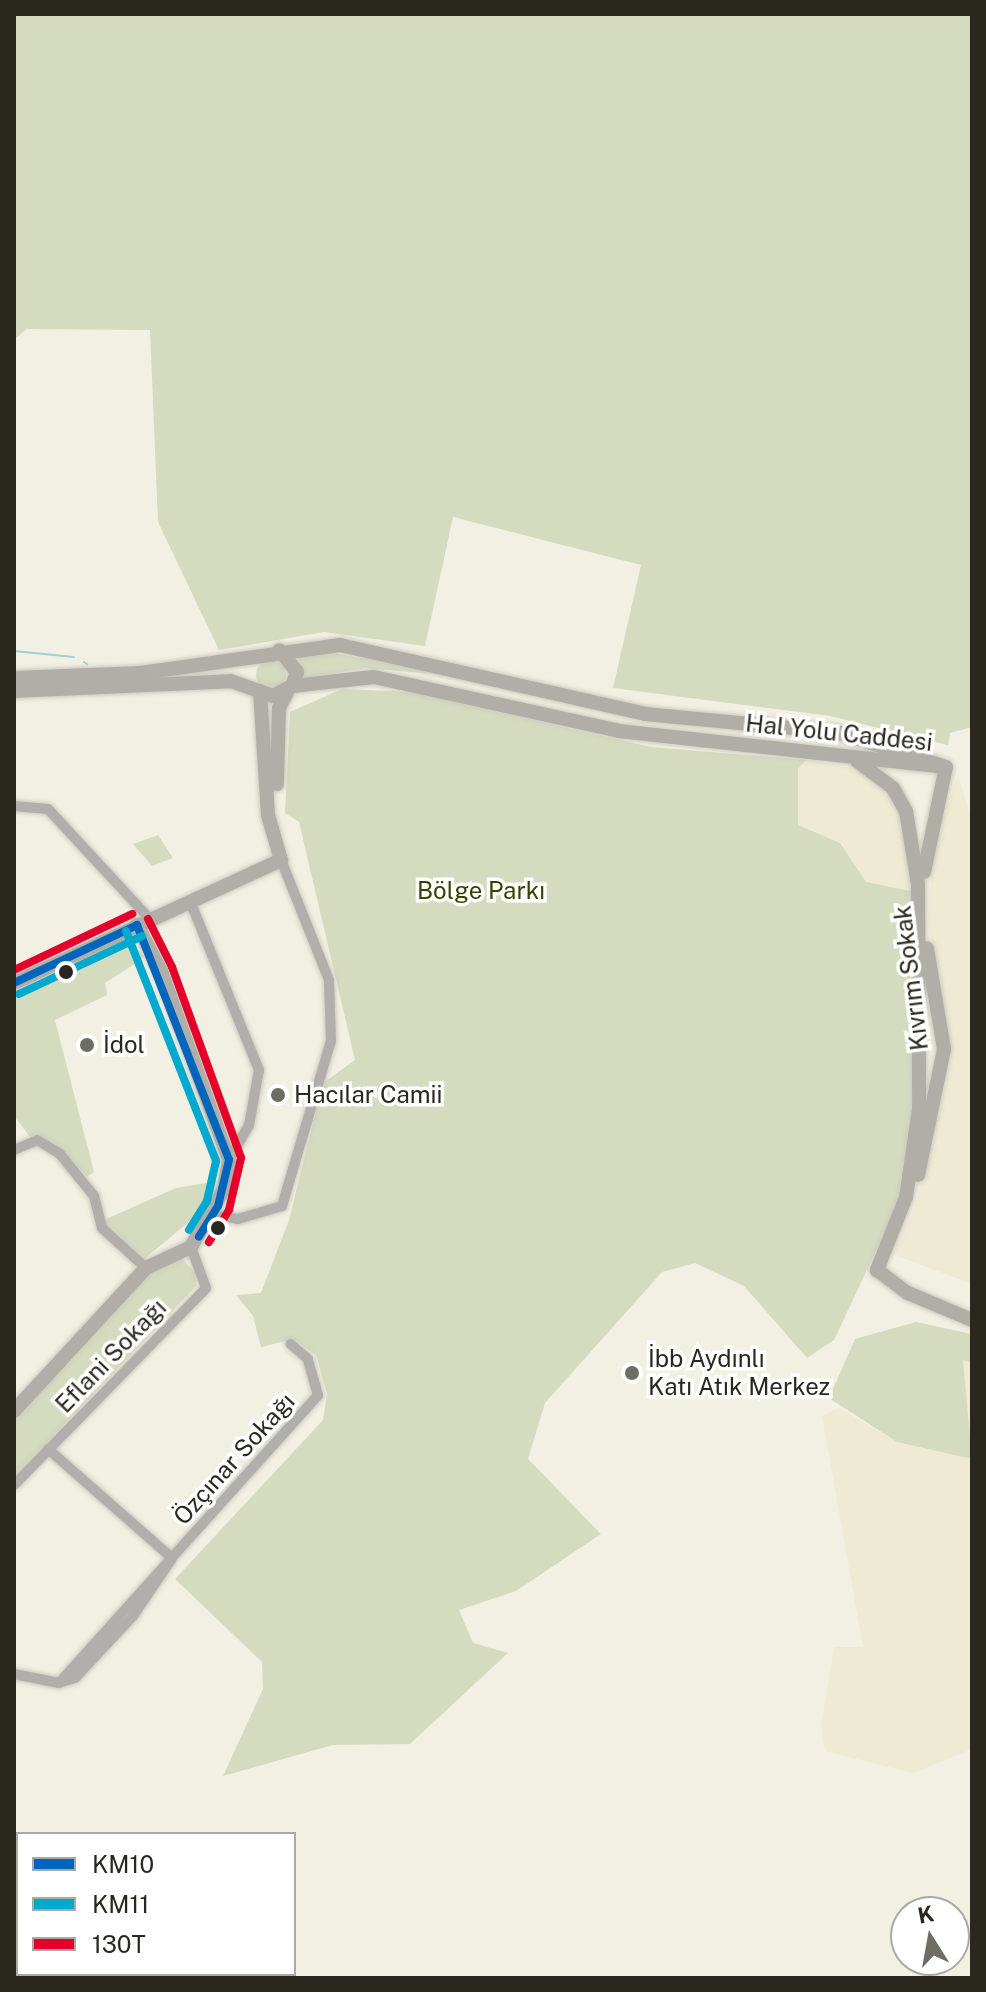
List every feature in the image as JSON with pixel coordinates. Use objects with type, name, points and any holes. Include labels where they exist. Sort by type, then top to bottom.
[{"type":"street","name":"Hal Yolu Caddesi","points":[[14,678],[141,673],[271,651],[363,648],[645,714],[875,739],[946,767]]},
{"type":"street","points":[[213,1215],[238,1219],[282,1206],[331,1041],[329,980],[281,860],[268,815],[252,664],[271,651],[295,665],[290,689],[279,708],[281,860]]},
{"type":"street","name":"Hal Yolu Caddesi","points":[[14,691],[212,680],[257,689],[290,689],[374,677],[619,731],[946,767]]},
{"type":"street","points":[[845,755],[899,797],[918,884],[919,1109],[906,1197],[877,1270],[908,1293],[972,1320]]},
{"type":"street","name":"Kıvrım Sokak","points":[[877,1270],[916,1185],[941,1085],[944,1049],[922,898],[946,767]]},
{"type":"street","points":[[14,806],[48,809],[143,922],[229,1160]]},
{"type":"street","points":[[14,983],[281,860]]},
{"type":"street","points":[[14,1411],[146,1268],[191,1247],[213,1215],[229,1160],[249,1125],[259,1070],[190,901]]},
{"type":"street","points":[[14,972],[143,922]]},
{"type":"street","points":[[14,1150],[37,1140],[60,1154],[94,1196],[102,1228],[146,1268]]},
{"type":"street","name":"Eflani Sokağı","points":[[14,1485],[206,1288],[191,1247]]},
{"type":"street","name":"Özçınar Sokağı","points":[[14,1674],[59,1683],[75,1678],[133,1616],[172,1558],[318,1395],[308,1359],[291,1344]]},
{"type":"street","points":[[48,1449],[172,1558]]},
{"type":"shaded area","points":[[806,760],[862,770],[886,790],[900,807],[915,892],[865,886],[796,826],[786,773]]},
{"type":"shaded area","points":[[958,775],[972,820],[972,1284],[892,1254],[915,1208],[952,1061],[928,921],[933,847]]},
{"type":"shaded area","points":[[963,1359],[972,1363],[972,1447],[969,1436]]},
{"type":"shaded area","points":[[839,1408],[897,1442],[972,1459],[972,1749],[913,1773],[825,1751],[821,1727],[834,1647],[863,1647],[822,1416]]},
{"type":"green space","points":[[14,14],[972,14],[972,727],[950,733],[948,745],[830,716],[613,688],[641,565],[453,517],[425,646],[324,632],[219,650],[158,522],[150,330],[26,329],[14,340]]},
{"type":"green space","points":[[332,653],[409,666],[433,674],[365,668],[303,678],[298,657]]},
{"type":"green space","points":[[271,660],[282,664],[286,675],[282,686],[271,690],[260,686],[256,675],[260,664]]},
{"type":"green space","name":"Bölge Parkı","points":[[342,689],[411,692],[651,747],[806,760],[798,769],[798,825],[840,843],[866,882],[915,892],[913,1105],[897,1206],[834,1340],[807,1358],[744,1286],[695,1263],[662,1272],[545,1403],[528,1459],[601,1534],[516,1591],[459,1610],[473,1643],[508,1653],[410,1744],[333,1745],[223,1776],[263,1689],[262,1662],[175,1579],[323,1420],[327,1394],[316,1355],[293,1339],[261,1347],[253,1316],[236,1295],[261,1293],[289,1220],[323,1083],[355,1060],[299,822],[285,813],[290,712]]},
{"type":"green space","points":[[158,835],[173,858],[152,866],[133,844]]},
{"type":"green space","points":[[128,939],[145,957],[105,983],[107,995],[55,1020],[94,1172],[87,1177],[64,1151],[31,1138],[14,1116],[14,989]]},
{"type":"green space","points":[[218,1181],[214,1201],[143,1260],[106,1227],[104,1220],[176,1188]]},
{"type":"green space","points":[[181,1257],[196,1274],[196,1286],[14,1478],[14,1416],[153,1268]]},
{"type":"green space","points":[[916,1322],[972,1334],[972,1363],[963,1360],[972,1459],[897,1442],[829,1398],[855,1339]]},
{"type":"waterway","points":[[14,651],[74,657]]},
{"type":"transit line","name":"130T","points":[[14,970],[132,914]]},
{"type":"transit line","name":"130T","points":[[148,919],[172,967],[241,1158],[229,1210],[209,1242]]},
{"type":"transit line","name":"KM10","points":[[137,925],[229,1160],[218,1206],[199,1236]]},
{"type":"transit line","name":"KM10","points":[[14,983],[137,925]]},
{"type":"transit line","name":"KM11","points":[[126,931],[216,1161],[207,1201],[189,1230]]},
{"type":"transit line","name":"KM11","points":[[19,994],[142,936]]},
{"type":"place","name":"İdol","points":[[87,1045]]},
{"type":"place","name":"Hacılar Camii","points":[[278,1095]]},
{"type":"place","name":"İbb Aydınlı Katı Atık Merkez","points":[[632,1373]]}]
